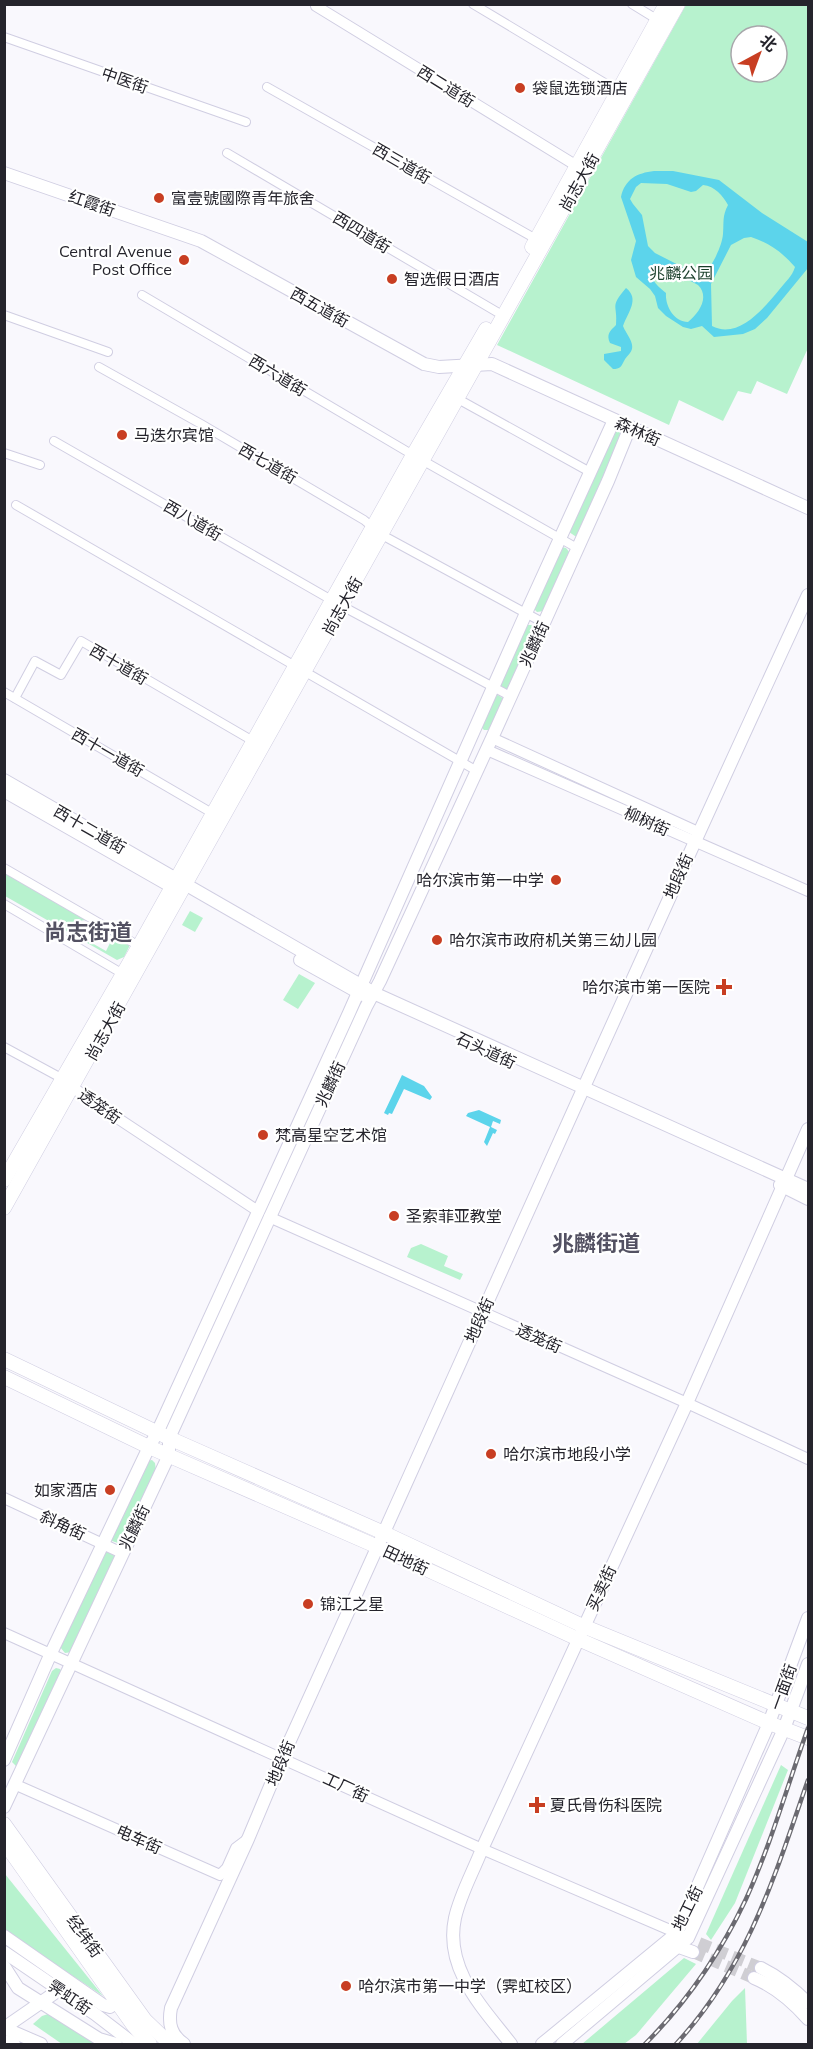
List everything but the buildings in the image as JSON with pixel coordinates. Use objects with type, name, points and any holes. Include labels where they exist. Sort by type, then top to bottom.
[{"type":"main road","name":"尚志大街","points":[[418,458],[458,399],[470,366],[496,312],[666,4]]},
{"type":"main road","name":"尚志大街","points":[[4,1180],[68,1083],[470,366],[678,4]]},
{"type":"main road","name":"红霞街","points":[[4,173],[179,233]]},
{"type":"main road","name":"西五道街","points":[[179,233],[201,241],[424,364],[439,367],[470,366]]},
{"type":"main road","name":"森林街","points":[[470,366],[492,364],[808,508]]},
{"type":"main road","name":"兆麟街","points":[[4,1760],[51,1653],[149,1446],[163,1435],[263,1214],[559,538],[614,420]]},
{"type":"main road","name":"兆麟街","points":[[263,1214],[372,995],[490,744],[630,427]]},
{"type":"main road","name":"地段街","points":[[184,2044],[176,2038],[171,2026],[171,2007],[581,1090],[808,595]]},
{"type":"main road","name":"尚志大街","points":[[4,1208],[123,974],[179,886],[212,813],[253,741],[300,669]]},
{"type":"main road","name":"西十二道街","points":[[4,780],[179,886]]},
{"type":"main road","name":"西十二道街","points":[[4,791],[179,886]]},
{"type":"main road","name":"石头道街","points":[[179,886],[372,995],[784,1182],[808,1189]]},
{"type":"main road","name":"买卖街","points":[[511,2044],[471,1992],[459,1969],[454,1951],[455,1918],[482,1850],[687,1403],[808,1129]]},
{"type":"main road","name":"石头道街","points":[[784,1182],[808,1199]]},
{"type":"main road","name":"田地街","points":[[4,1359],[163,1435],[384,1533],[581,1633],[769,1723],[808,1738]]},
{"type":"main road","name":"田地街","points":[[4,1377],[149,1446],[378,1547],[581,1633],[808,1718]]},
{"type":"main road","name":"兆麟街","points":[[4,1807],[169,1455],[163,1435]]},
{"type":"main road","name":"一面街","points":[[769,1723],[808,1618]]},
{"type":"main road","name":"一面街","points":[[784,1729],[808,1664]]},
{"type":"main road","name":"地工街","points":[[542,2044],[687,1943],[769,1723]]},
{"type":"main road","name":"地工街","points":[[562,2044],[687,1943],[784,1729]]},
{"type":"main road","name":"经纬街","points":[[4,1824],[145,2020],[170,2044]]},
{"type":"main road","name":"经纬街","points":[[4,1842],[133,2025],[150,2044]]},
{"type":"main road","name":"霁虹街","points":[[4,1936],[103,2005],[110,2007],[114,2004],[114,1997]]},
{"type":"main road","name":"霁虹街","points":[[4,1952],[95,2014],[134,2044]]},
{"type":"main road","name":"霁虹街","points":[[4,1966],[18,1988],[99,2039],[116,2044]]},
{"type":"main road","points":[[808,2004],[797,1992],[774,1975],[758,1973],[793,2002],[808,2019]]},
{"type":"main road","points":[[4,2028],[59,1990]]},
{"type":"main road","points":[[4,2028],[41,2044]]},
{"type":"main road","points":[[4,2041],[14,2044]]},
{"type":"street","points":[[473,4],[618,91]]},
{"type":"street","points":[[633,4],[658,20]]},
{"type":"street","name":"西二道街","points":[[314,5],[577,166]]},
{"type":"street","name":"中医街","points":[[4,37],[246,122]]},
{"type":"street","name":"西三道街","points":[[267,87],[536,239]]},
{"type":"street","name":"西四道街","points":[[228,153],[496,312]]},
{"type":"street","name":"西六道街","points":[[142,294],[418,458],[577,548]]},
{"type":"street","points":[[4,315],[108,352]]},
{"type":"street","name":"西七道街","points":[[99,367],[364,520],[377,531],[544,622]]},
{"type":"street","points":[[458,399],[590,472]]},
{"type":"street","name":"西八道街","points":[[54,441],[337,603],[510,696]]},
{"type":"street","points":[[4,453],[40,465]]},
{"type":"street","points":[[16,505],[477,771]]},
{"type":"street","name":"西十道街","points":[[15,698],[35,661],[61,675],[81,641],[253,741]]},
{"type":"street","name":"西十一道街","points":[[4,692],[212,813]]},
{"type":"street","name":"柳树街","points":[[490,744],[696,837],[808,891]]},
{"type":"street","points":[[4,868],[139,946]]},
{"type":"street","points":[[4,904],[123,974]]},
{"type":"street","points":[[4,1047],[68,1083]]},
{"type":"street","name":"透笼街","points":[[68,1083],[84,1096],[263,1214],[808,1459]]},
{"type":"street","name":"斜角街","points":[[4,1498],[122,1552]]},
{"type":"street","name":"工厂街","points":[[4,1633],[687,1943]]},
{"type":"street","name":"电车街","points":[[14,1784],[220,1875],[227,1868],[236,1848],[248,1839]]},
{"type":"green space","name":"兆麟公园","points":[[686,5],[808,5],[808,348],[787,394],[757,381],[751,394],[738,391],[723,421],[679,400],[669,425],[497,345]]},
{"type":"green space","points":[[619,430],[623,434],[578,538],[569,532],[615,431]]},
{"type":"green space","points":[[562,547],[570,553],[544,611],[537,612],[533,608]]},
{"type":"green space","points":[[526,625],[536,628],[507,690],[500,686]]},
{"type":"green space","points":[[498,695],[504,699],[490,730],[484,730],[481,727],[493,696]]},
{"type":"green space","points":[[5,870],[86,920],[77,921],[73,930],[76,934],[106,951],[115,933],[129,942],[124,957],[117,960],[5,896]]},
{"type":"green space","points":[[190,911],[203,918],[195,932],[182,925]]},
{"type":"green space","points":[[299,974],[315,983],[298,1009],[283,1000]]},
{"type":"green space","points":[[421,1244],[448,1256],[444,1266],[463,1274],[460,1280],[407,1257],[411,1248]]},
{"type":"green space","points":[[152,1460],[156,1471],[123,1541],[118,1543],[112,1541],[110,1539],[147,1461]]},
{"type":"green space","points":[[107,1551],[115,1556],[115,1560],[72,1652],[65,1653],[60,1647],[103,1553]]},
{"type":"green space","points":[[56,1668],[62,1672],[17,1767],[12,1762],[52,1671]]},
{"type":"green space","points":[[781,1765],[788,1770],[735,1903],[711,1940],[706,1934]]},
{"type":"green space","points":[[5,1874],[103,1996],[5,1931]]},
{"type":"green space","points":[[684,1958],[696,1964],[636,2035],[624,2044],[582,2044]]},
{"type":"green space","points":[[745,1988],[747,2044],[697,2044],[732,2001]]},
{"type":"green space","points":[[51,2013],[105,2044],[62,2044],[33,2024],[42,2016]]},
{"type":"water","points":[[673,171],[719,180],[762,213],[808,242],[808,268],[767,318],[755,329],[743,334],[714,337],[702,326],[691,329],[683,327],[658,308],[655,296],[636,277],[631,260],[636,241],[621,197],[629,181],[637,175]],"holes":[[[641,183],[667,184],[691,192],[703,185],[711,187],[728,205],[724,216],[721,245],[702,277],[655,253],[648,246],[642,215],[630,199],[636,187]],[[751,237],[764,242],[780,252],[795,267],[792,274],[766,305],[750,320],[731,329],[712,326],[711,284],[731,245]],[[659,264],[698,285],[703,295],[702,305],[688,322],[679,319],[671,312],[666,293],[652,278],[654,267]]]},
{"type":"water","points":[[626,288],[633,301],[623,326],[632,343],[632,350],[620,367],[613,369],[604,360],[604,354],[621,351],[621,347],[610,343],[609,335],[616,325],[616,303]]},
{"type":"water","points":[[402,1075],[424,1086],[432,1097],[430,1100],[404,1089],[392,1114],[388,1115],[384,1113]]},
{"type":"water","points":[[479,1110],[501,1120],[500,1124],[493,1121],[491,1127],[497,1130],[495,1134],[493,1133],[487,1146],[484,1142],[490,1127],[466,1116],[468,1113]]},
{"type":"tunnel","points":[[699,1943],[761,1968]]},
{"type":"tunnel","points":[[693,1952],[754,1978]]},
{"type":"railway","points":[[645,2044],[675,2012],[702,1976],[736,1919],[763,1857],[808,1728]]},
{"type":"railway","points":[[676,2044],[722,1984],[740,1952],[770,1886],[808,1780]]},
{"type":"place","name":"袋鼠选锁酒店","points":[[520,88]]},
{"type":"place","name":"富壹號國際青年旅舍","points":[[159,198]]},
{"type":"place","name":"Central Avenue Post Office","points":[[184,260]]},
{"type":"place","name":"智选假日酒店","points":[[392,279]]},
{"type":"place","name":"马迭尔宾馆","points":[[122,435]]},
{"type":"place","name":"哈尔滨市第一中学","points":[[556,880]]},
{"type":"place","name":"哈尔滨市政府机关第三幼儿园","points":[[437,940]]},
{"type":"place","name":"哈尔滨市第一医院","points":[[724,987]]},
{"type":"place","name":"梵高星空艺术馆","points":[[263,1135]]},
{"type":"place","name":"圣索菲亚教堂","points":[[394,1216]]},
{"type":"place","name":"哈尔滨市地段小学","points":[[491,1454]]},
{"type":"place","name":"如家酒店","points":[[110,1490]]},
{"type":"place","name":"锦江之星","points":[[308,1604]]},
{"type":"place","name":"夏氏骨伤科医院","points":[[537,1805]]},
{"type":"place","name":"哈尔滨市第一中学（霁虹校区）","points":[[346,1986]]},
{"type":"district","name":"尚志街道","points":[[88,932]]},
{"type":"district","name":"兆麟街道","points":[[596,1243]]}]
